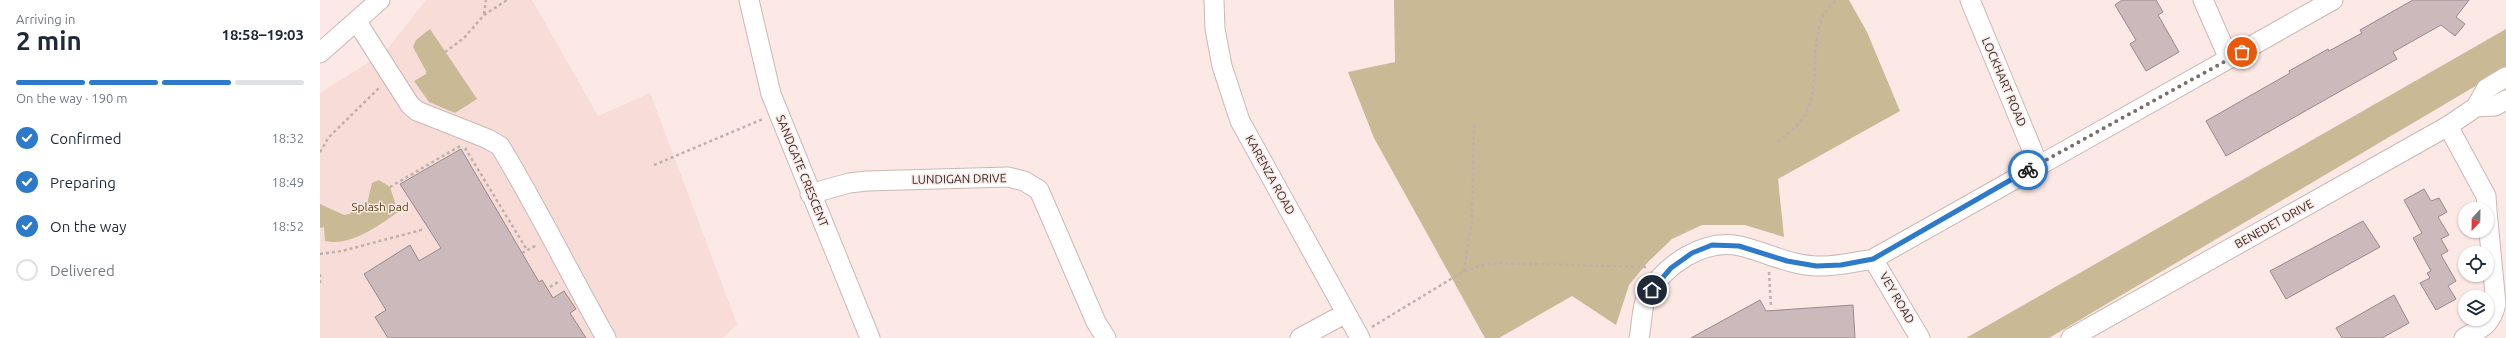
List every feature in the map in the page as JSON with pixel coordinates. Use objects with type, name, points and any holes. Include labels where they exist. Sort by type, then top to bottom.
[{"type":"street","points":[[320,53],[357,22],[380,0]]},
{"type":"street","name":"SANDGATE CRESCENT","points":[[749,0],[762,62],[779,113],[810,194],[870,338]]},
{"type":"street","name":"KARENZA ROAD","points":[[1214,0],[1215,29],[1222,66],[1240,121],[1359,337]]},
{"type":"street","name":"LOCKHART ROAD","points":[[1970,0],[2038,164]]},
{"type":"street","points":[[2203,0],[2229,59]]},
{"type":"street","points":[[1639,338],[1646,297],[1671,268],[1692,253],[1712,245],[1739,246],[1768,255],[1816,266],[1841,265],[1873,259],[2038,164],[2333,0]]},
{"type":"street","points":[[357,22],[405,100],[417,111],[488,139],[500,146],[555,240],[565,263],[606,338]]},
{"type":"street","name":"BENEDET DRIVE","points":[[2071,338],[2448,126],[2476,107],[2486,89],[2506,77]]},
{"type":"street","name":"BENEDET DRIVE","points":[[2476,107],[2495,106],[2506,100]]},
{"type":"street","points":[[2448,126],[2486,196],[2486,202]]},
{"type":"street","name":"LUNDIGAN DRIVE","points":[[810,194],[849,183],[867,181],[1008,177],[1024,181],[1039,190],[1096,322],[1106,338]]},
{"type":"street","points":[[2464,338],[2485,326],[2493,317],[2496,304],[2490,238]]},
{"type":"street","name":"VEY ROAD","points":[[1873,259],[1920,338]]},
{"type":"street","points":[[1300,338],[1346,313]]},
{"type":"path","points":[[484,15],[486,0]]},
{"type":"path","points":[[445,52],[464,38],[484,15],[507,0]]},
{"type":"path","points":[[1778,142],[1796,126],[1806,114],[1811,98],[1817,36],[1821,20],[1836,0]]},
{"type":"path","points":[[320,152],[329,136],[391,77]]},
{"type":"path","points":[[654,165],[779,113]]},
{"type":"path","points":[[1464,271],[1472,221],[1474,124]]},
{"type":"path","points":[[390,187],[463,145],[527,250]]},
{"type":"path","points":[[320,254],[342,251],[425,229]]},
{"type":"path","points":[[1768,255],[1771,308]]},
{"type":"path","points":[[1359,337],[1464,271],[1491,263],[1671,268]]},
{"type":"path","points":[[320,274],[320,283]]},
{"type":"shaded area","points":[[426,0],[532,0],[598,116],[650,93],[737,324],[723,338],[320,338],[320,93],[385,52]]},
{"type":"green space","points":[[1394,0],[1849,0],[1867,32],[1900,111],[1778,179],[1784,237],[1745,225],[1702,225],[1672,239],[1648,262],[1629,285],[1616,325],[1572,296],[1499,338],[1485,338],[1374,138],[1348,72],[1395,62]]},
{"type":"green space","points":[[430,29],[477,99],[455,113],[429,102],[414,81],[426,74],[426,71],[413,47],[416,40]]},
{"type":"green space","points":[[2506,29],[2506,68],[2049,338],[1966,338]]},
{"type":"green space","name":"Splash pad","points":[[379,180],[390,187],[398,212],[373,229],[354,238],[344,241],[325,241],[324,227],[320,228],[320,204],[344,215],[350,214],[354,204],[364,204],[368,200],[372,183]]},
{"type":"building","points":[[2122,0],[2156,0],[2163,12],[2158,15],[2179,52],[2146,71],[2130,44],[2136,40],[2115,5]]},
{"type":"building","points":[[2413,0],[2469,0],[2456,17],[2465,24],[2455,36],[2441,25],[2393,52],[2397,59],[2226,156],[2206,121],[2290,73],[2289,71],[2328,49],[2329,51],[2362,33],[2360,30]]},
{"type":"building","points":[[461,149],[539,282],[542,280],[553,298],[564,291],[576,309],[570,313],[586,338],[388,338],[375,317],[386,310],[364,274],[410,245],[419,261],[441,248],[400,184]]},
{"type":"building","points":[[2424,189],[2431,201],[2439,198],[2447,212],[2438,217],[2449,235],[2441,239],[2448,251],[2441,255],[2456,281],[2448,286],[2456,299],[2436,310],[2420,283],[2430,278],[2427,273],[2431,271],[2413,238],[2422,233],[2404,200]]},
{"type":"building","points":[[2363,221],[2380,247],[2286,299],[2270,271]]},
{"type":"building","points":[[2394,295],[2409,323],[2382,338],[2342,338],[2336,328]]},
{"type":"building","points":[[1760,300],[1766,311],[1853,305],[1855,338],[1691,338]]},
{"type":"way so far","points":[[2028,170],[2242,52]]},
{"type":"route","points":[[1652,290],[1657,282],[1671,268],[1692,253],[1712,245],[1739,246],[1787,261],[1816,266],[1841,265],[1873,259],[2028,170]]}]
